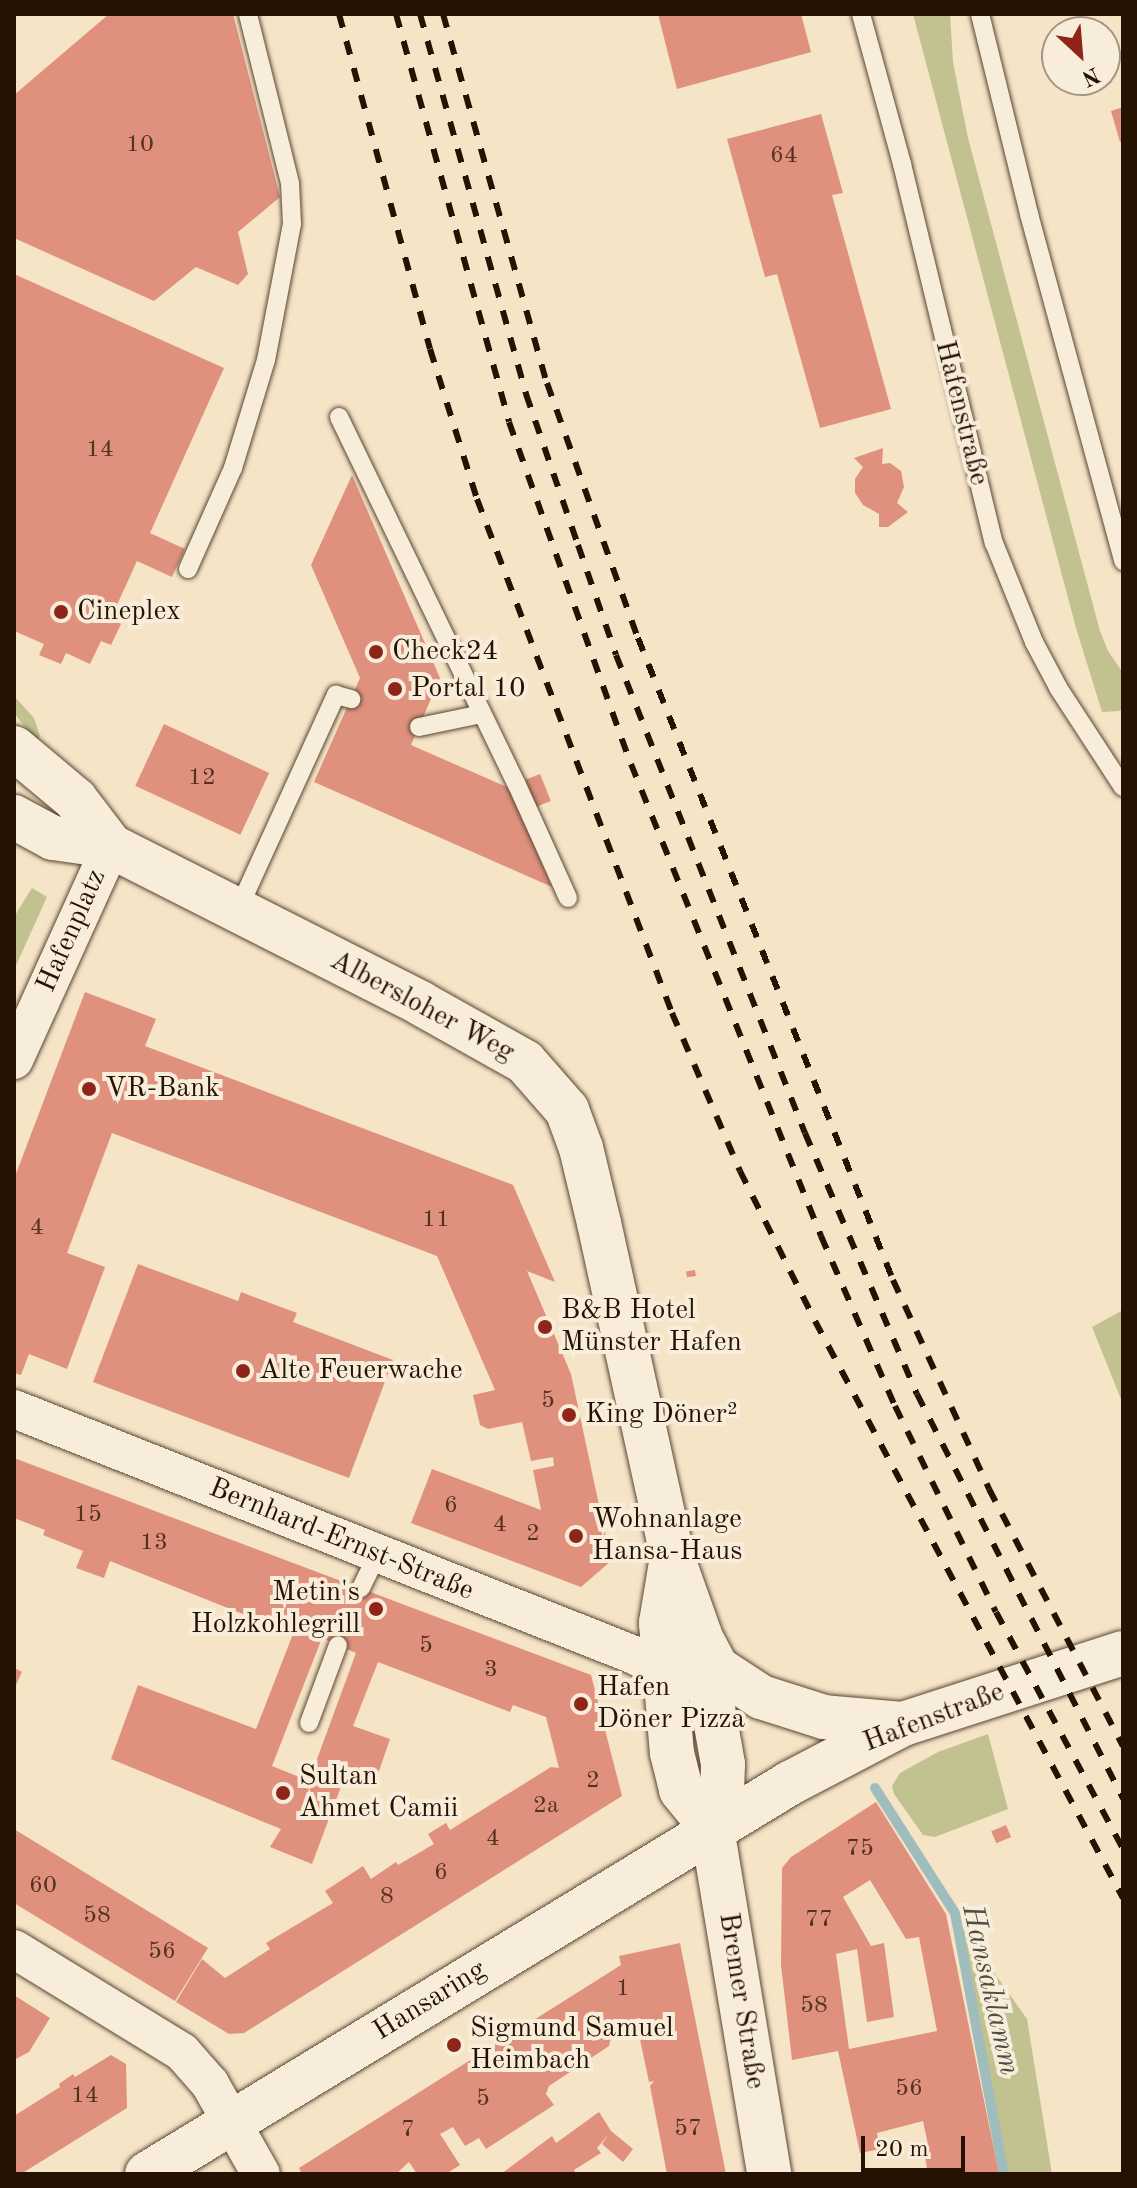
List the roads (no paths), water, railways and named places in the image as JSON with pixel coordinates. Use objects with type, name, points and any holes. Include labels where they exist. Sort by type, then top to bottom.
[{"type":"main road","name":"Albersloher Weg","points":[[14,748],[75,799],[111,846]]},
{"type":"main road","name":"Albersloher Weg","points":[[14,817],[53,838],[111,846],[498,1045],[525,1062],[567,1110],[581,1148],[599,1223],[672,1556],[700,1635],[723,1764],[722,1791],[712,1828]]},
{"type":"main road","name":"Albersloher Weg","points":[[672,1556],[661,1623],[675,1771],[681,1790],[712,1828]]},
{"type":"main road","points":[[700,1635],[717,1668],[761,1697],[824,1717],[903,1724]]},
{"type":"main road","name":"Hafenstraße","points":[[712,1828],[903,1724],[1123,1653]]},
{"type":"main road","name":"Hansaring","points":[[147,2174],[712,1828]]},
{"type":"main road","name":"Bremer Straße","points":[[712,1828],[769,2174]]},
{"type":"street","name":"Hafenplatz","points":[[14,1060],[111,846]]},
{"type":"street","name":"Bernhard-Ernst-Straße","points":[[14,1409],[369,1572],[634,1655],[667,1672]]},
{"type":"street","points":[[14,1949],[182,2052],[210,2084],[234,2121],[261,2174]]},
{"type":"lane","points":[[188,569],[233,468],[254,400],[266,360],[292,224],[290,183],[248,14]]},
{"type":"lane","name":"Hafenstraße","points":[[861,14],[994,543],[1034,642],[1059,689],[1123,787]]},
{"type":"lane","points":[[980,14],[1029,214],[1123,561]]},
{"type":"lane","points":[[339,417],[568,898]]},
{"type":"lane","points":[[237,912],[336,695],[351,699]]},
{"type":"lane","points":[[419,727],[482,714]]},
{"type":"lane","points":[[309,1723],[338,1645]]},
{"type":"waterway","name":"Hansaklamm","points":[[875,1788],[955,1913],[1004,2174]]},
{"type":"railway","points":[[339,14],[430,349],[477,499],[672,1013],[740,1171],[815,1321],[1123,1898]]},
{"type":"railway","points":[[396,14],[509,422],[631,764],[821,1236],[895,1406],[996,1612],[1123,1849]]},
{"type":"railway","points":[[420,14],[526,394],[616,655],[805,1133],[917,1394],[1123,1799]]},
{"type":"railway","points":[[443,14],[547,383],[638,638],[893,1280],[989,1489],[1123,1746]]},
{"type":"place","name":"Cineplex","points":[[61,612]]},
{"type":"place","name":"Check24","points":[[376,652]]},
{"type":"place","name":"Portal 10","points":[[395,689]]},
{"type":"place","name":"VR-Bank","points":[[89,1089]]},
{"type":"place","name":"B&B Hotel Münster Hafen","points":[[545,1327]]},
{"type":"place","name":"Alte Feuerwache","points":[[243,1371]]},
{"type":"place","name":"King Döner²","points":[[569,1415]]},
{"type":"place","name":"Wohnanlage Hansa-Haus","points":[[576,1536]]},
{"type":"place","name":"Metin's Holzkohlegrill","points":[[376,1609]]},
{"type":"place","name":"Hafen Döner Pizza","points":[[581,1704]]},
{"type":"place","name":"Sultan Ahmet Camii","points":[[283,1793]]},
{"type":"place","name":"Sigmund Samuel Heimbach","points":[[454,2045]]}]
